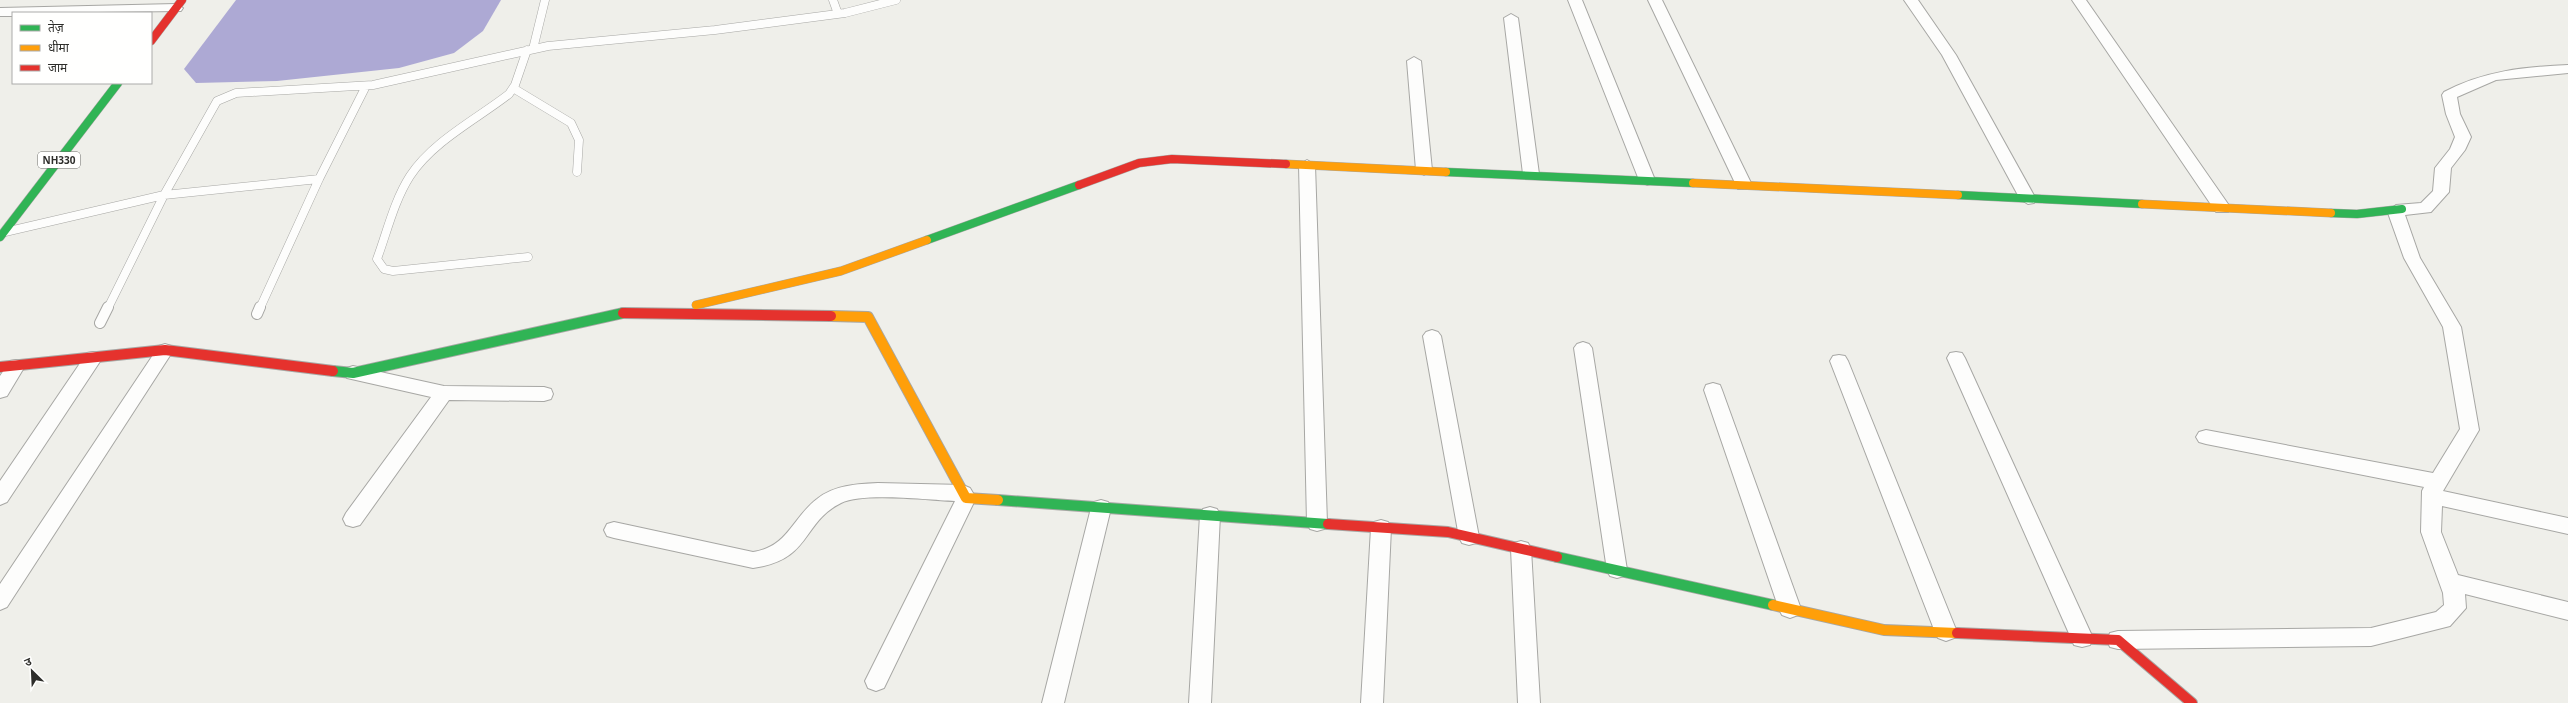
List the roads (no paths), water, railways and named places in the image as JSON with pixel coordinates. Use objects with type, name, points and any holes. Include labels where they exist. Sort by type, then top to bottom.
[{"type":"main road","points":[[152,40],[179,4]]},
{"type":"main road","name":"NH330","points":[[5,226],[117,84]]},
{"type":"main road","points":[[662,313],[841,271],[1139,163],[1172,159],[1531,174],[2357,214],[2402,209]]},
{"type":"main road","points":[[8,367],[165,350],[353,373],[626,312],[868,317],[964,496],[1101,508],[1448,532],[1884,630],[2118,640],[2192,703]]},
{"type":"street","points":[[1,12],[17,0]]},
{"type":"street","points":[[1575,0],[1647,180]]},
{"type":"street","points":[[1655,0],[1744,185]]},
{"type":"street","points":[[1911,0],[1952,59],[2028,198]]},
{"type":"street","points":[[2079,0],[2222,208]]},
{"type":"street","points":[[1,12],[179,4]]},
{"type":"street","points":[[1511,18],[1531,174]]},
{"type":"street","points":[[1414,61],[1424,170]]},
{"type":"street","points":[[2118,640],[2371,637],[2442,620],[2455,608],[2454,593],[2431,532],[2435,489],[2470,430],[2462,374],[2452,326],[2412,258],[2396,213],[2402,209],[2425,208],[2441,192],[2443,168],[2457,150],[2463,137],[2453,114],[2449,95],[2470,82],[2508,72],[2568,69]]},
{"type":"street","points":[[1307,165],[1318,523]]},
{"type":"street","points":[[1432,336],[1469,537]]},
{"type":"street","points":[[1583,348],[1617,570]]},
{"type":"street","points":[[0,601],[165,350]]},
{"type":"street","points":[[0,497],[93,358]]},
{"type":"street","points":[[1956,358],[2082,638]]},
{"type":"street","points":[[1839,361],[1946,632]]},
{"type":"street","points":[[0,391],[8,367]]},
{"type":"street","points":[[353,373],[444,393],[544,394]]},
{"type":"street","points":[[1713,390],[1790,609]]},
{"type":"street","points":[[353,519],[444,393]]},
{"type":"street","points":[[2206,437],[2435,489],[2568,526]]},
{"type":"street","points":[[614,530],[753,560],[765,560],[784,550],[825,503],[835,497],[858,492],[964,496],[876,681]]},
{"type":"street","points":[[1053,703],[1101,508]]},
{"type":"street","points":[[1200,703],[1210,515]]},
{"type":"street","points":[[1372,703],[1382,528]]},
{"type":"street","points":[[1521,549],[1529,703]]},
{"type":"street","points":[[2450,582],[2568,611]]},
{"type":"lane","points":[[528,257],[393,271],[384,270],[377,259],[407,182],[415,169],[430,154],[509,94],[513,88],[530,49],[545,0]]},
{"type":"lane","points":[[833,0],[838,14]]},
{"type":"lane","points":[[100,323],[164,195],[217,101],[222,97],[236,93],[366,86],[530,49],[562,44],[696,33],[838,14],[896,0]]},
{"type":"lane","points":[[257,314],[319,179],[366,86]]},
{"type":"lane","points":[[513,88],[571,123],[578,132],[580,143],[577,172]]},
{"type":"lane","points":[[5,226],[164,195],[319,179]]}]
